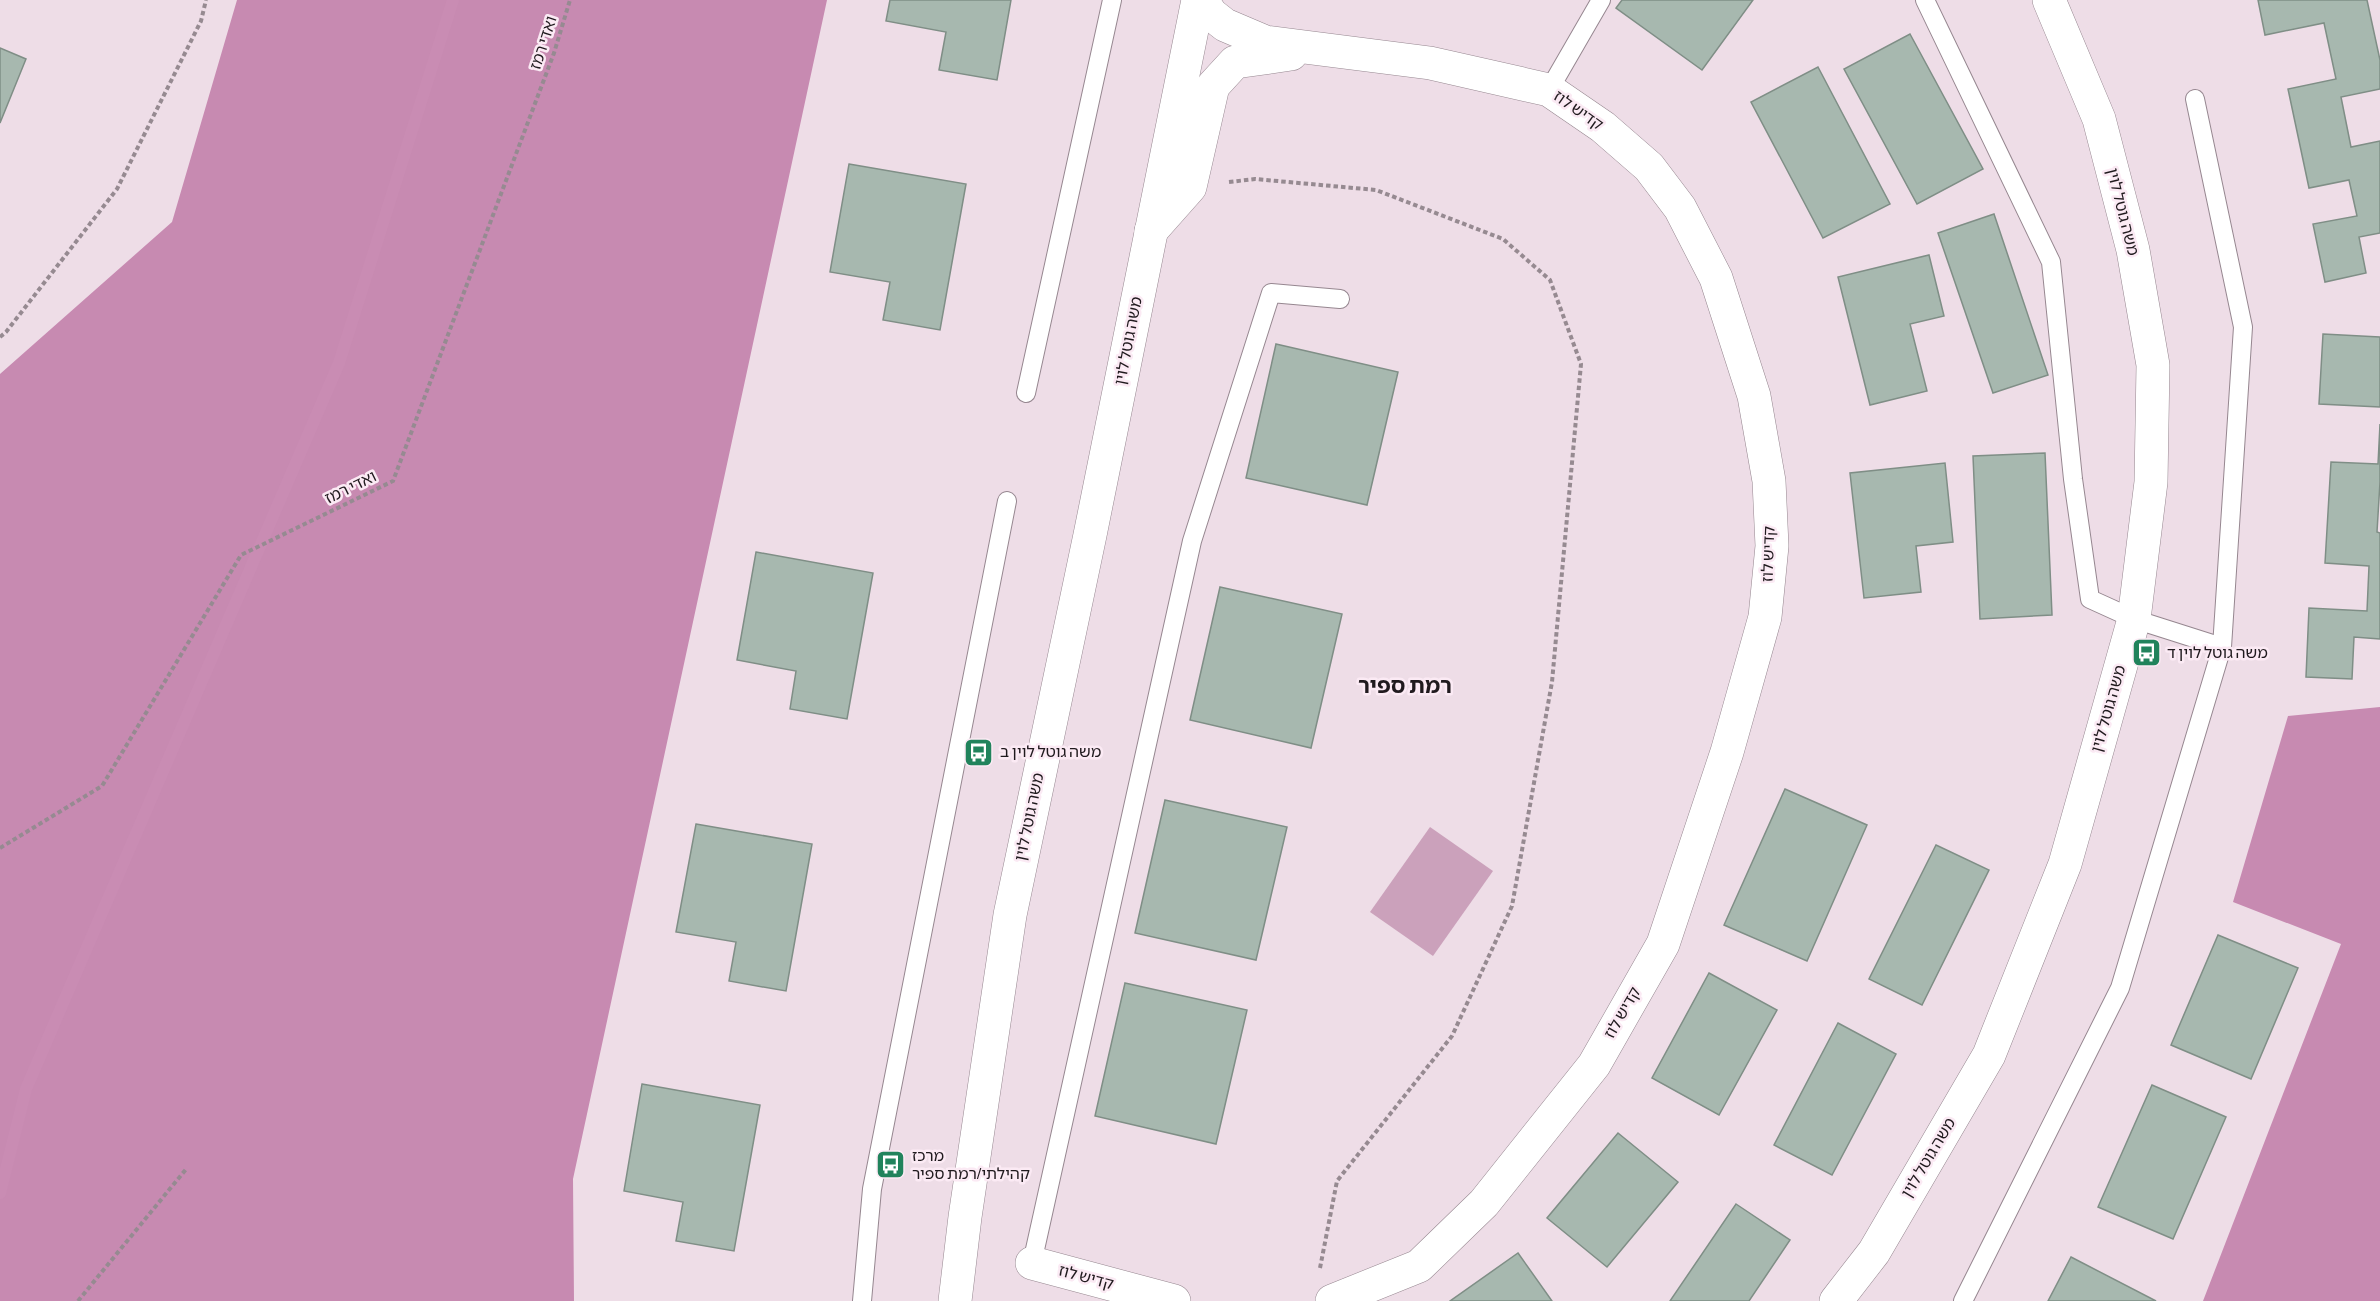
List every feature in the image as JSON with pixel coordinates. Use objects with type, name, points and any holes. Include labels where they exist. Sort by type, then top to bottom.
[{"type":"street","name":"קדיש לוז","points":[[1200,0],[1211,14],[1225,25],[1265,42],[1430,63],[1549,90],[1603,127],[1649,167],[1680,208],[1716,278],[1754,396],[1769,481],[1772,546],[1766,617],[1727,752],[1663,944],[1594,1065],[1484,1203],[1419,1266],[1325,1290]]},
{"type":"street","name":"משה גוטל לוין","points":[[955,1301],[965,1217],[1010,915],[1200,0]]},
{"type":"street","name":"משה גוטל לוין","points":[[1836,1301],[1874,1252],[1989,1055],[2066,864],[2134,619],[2151,482],[2153,365],[2133,250],[2098,119],[2049,0]]},
{"type":"street","points":[[1151,231],[1190,187],[1213,86],[1236,62],[1320,49]]},
{"type":"street","name":"קדיש לוז","points":[[1032,1263],[1174,1301]]},
{"type":"lane","points":[[1026,393],[1112,0]]},
{"type":"lane","points":[[1549,90],[1601,0]]},
{"type":"lane","points":[[1924,0],[2051,262],[2073,479],[2090,599],[2134,619],[2222,647]]},
{"type":"lane","points":[[1964,1301],[2120,988],[2222,647],[2244,327],[2195,99]]},
{"type":"lane","points":[[1032,1263],[1192,541],[1271,293],[1340,299]]},
{"type":"lane","points":[[862,1301],[872,1189],[1006,501]]},
{"type":"path","points":[[0,337],[6,333],[117,189],[201,21],[206,0]]},
{"type":"path","name":"ואדי רמז","points":[[0,848],[102,786],[241,555],[393,480],[554,53],[570,0]]},
{"type":"path","points":[[1190,187],[1255,179],[1376,190],[1503,239],[1550,280],[1581,364],[1552,682],[1512,906],[1452,1036],[1337,1181],[1325,1290]]},
{"type":"path","points":[[78,1301],[187,1168]]},
{"type":"shaded area","points":[[237,0],[827,0],[573,1179],[574,1301],[0,1301],[0,374],[172,222]]},
{"type":"shaded area","points":[[2380,707],[2380,1301],[2203,1301],[2341,944],[2233,902],[2288,716]]},
{"type":"shaded area","points":[[1430,827],[1493,871],[1433,956],[1370,912]]},
{"type":"building","points":[[890,0],[1011,0],[997,80],[939,70],[946,32],[886,21]]},
{"type":"building","points":[[1622,0],[1753,0],[1702,70],[1616,8]]},
{"type":"building","points":[[2258,0],[2367,0],[2380,60],[2380,89],[2341,97],[2351,147],[2380,141],[2380,233],[2359,237],[2366,273],[2325,282],[2313,224],[2357,216],[2349,180],[2309,188],[2288,89],[2336,79],[2324,23],[2265,35]]},
{"type":"building","points":[[1910,34],[1983,169],[1917,204],[1844,69]]},
{"type":"building","points":[[0,48],[26,59],[0,123]]},
{"type":"building","points":[[1818,67],[1890,204],[1823,238],[1751,102]]},
{"type":"building","points":[[849,164],[966,184],[940,330],[883,320],[890,282],[830,272]]},
{"type":"building","points":[[1994,214],[2048,375],[1993,393],[1938,233]]},
{"type":"building","points":[[1929,255],[1944,316],[1910,324],[1927,391],[1870,405],[1838,277]]},
{"type":"building","points":[[2323,334],[2380,337],[2380,407],[2319,404]]},
{"type":"building","points":[[1276,344],[1398,372],[1367,505],[1246,478]]},
{"type":"building","points":[[2380,424],[2377,532],[2380,533],[2380,639],[2354,637],[2352,679],[2306,677],[2309,608],[2367,611],[2369,566],[2325,563],[2331,462],[2378,464]]},
{"type":"building","points":[[2045,453],[2052,615],[1980,619],[1973,456]]},
{"type":"building","points":[[1945,463],[1953,542],[1916,546],[1921,592],[1864,598],[1850,473]]},
{"type":"building","points":[[756,552],[873,573],[847,719],[790,709],[796,671],[737,660]]},
{"type":"building","points":[[1220,587],[1342,614],[1311,748],[1190,720]]},
{"type":"building","points":[[1785,789],[1867,825],[1807,961],[1724,925]]},
{"type":"building","points":[[1165,800],[1287,827],[1256,960],[1135,933]]},
{"type":"building","points":[[696,824],[812,844],[786,991],[729,981],[736,942],[676,932]]},
{"type":"building","points":[[1936,845],[1989,870],[1922,1005],[1869,979]]},
{"type":"building","points":[[2218,935],[2298,968],[2251,1079],[2171,1045]]},
{"type":"building","points":[[1709,973],[1777,1010],[1719,1115],[1652,1078]]},
{"type":"building","points":[[1125,983],[1247,1010],[1216,1144],[1095,1116]]},
{"type":"building","points":[[1838,1023],[1896,1054],[1832,1175],[1774,1145]]},
{"type":"building","points":[[642,1084],[760,1105],[734,1251],[676,1241],[683,1202],[624,1191]]},
{"type":"building","points":[[2152,1085],[2226,1117],[2173,1239],[2098,1207]]},
{"type":"building","points":[[1618,1133],[1678,1182],[1607,1267],[1547,1218]]},
{"type":"building","points":[[1736,1204],[1790,1240],[1749,1301],[1670,1301]]},
{"type":"building","points":[[1518,1253],[1552,1301],[1450,1301]]},
{"type":"building","points":[[2071,1257],[2156,1301],[2048,1301]]},
{"type":"waterway","points":[[0,1193],[26,1089],[339,363],[453,0]]},
{"type":"place","name":"משה גוטל לוין ד","points":[[2146,653]]},
{"type":"place","name":"משה גוטל לוין ב","points":[[979,752]]},
{"type":"place","name":"מרכז קהילתי/רמת ספיר","points":[[891,1165]]},
{"type":"district","name":"רמת ספיר","points":[[1405,686]]}]
